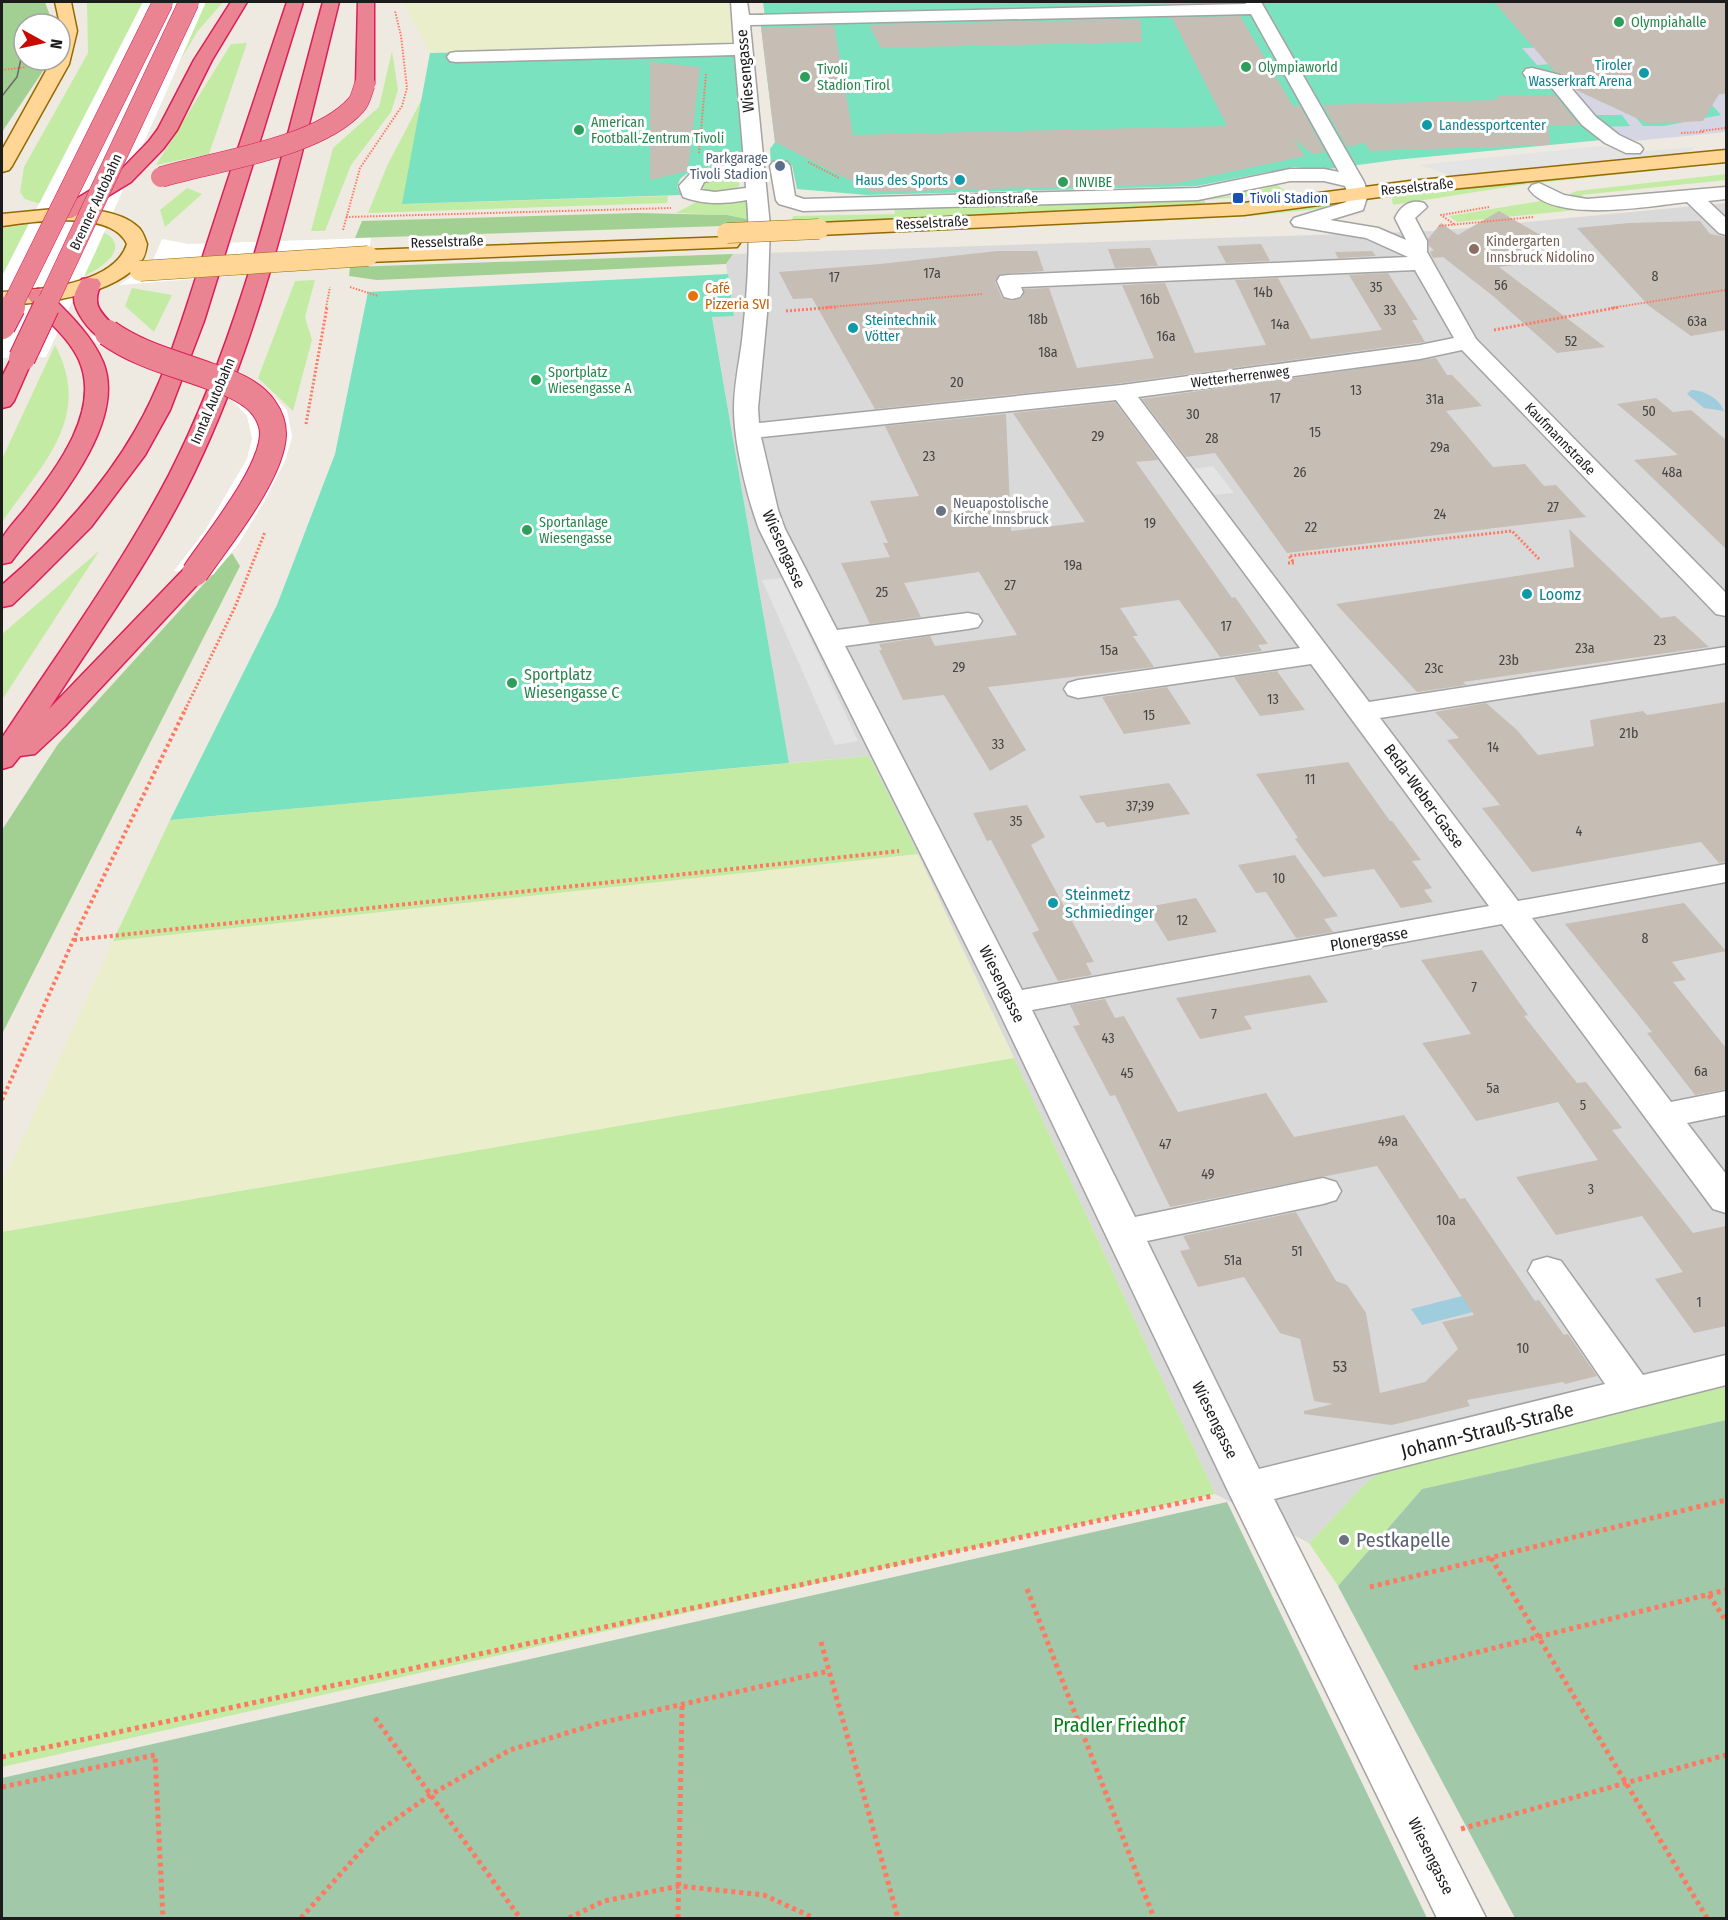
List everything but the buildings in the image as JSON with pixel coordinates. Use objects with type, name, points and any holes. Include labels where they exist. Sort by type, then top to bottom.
[{"type":"highway","name":"Brenner Autobahn","points":[[2,326],[163,2]]},
{"type":"highway","name":"Brenner Autobahn","points":[[2,401],[189,2]]},
{"type":"highway","points":[[65,214],[124,178],[156,145],[167,130],[203,60],[239,2]]},
{"type":"highway","points":[[2,599],[81,524],[122,470],[147,431],[167,391],[196,310],[295,2]]},
{"type":"highway","name":"Inntal Autobahn","points":[[2,760],[145,539],[181,475],[205,423],[232,358],[253,298],[331,2]]},
{"type":"highway","points":[[103,219],[123,200],[161,177],[280,146],[326,129],[353,110],[365,90],[366,2]]},
{"type":"highway","points":[[2,770],[62,712],[195,573],[234,518],[271,447],[273,432],[270,419],[263,406],[236,386],[140,352],[108,333],[85,304],[84,294],[90,284]]},
{"type":"highway","points":[[2,556],[84,441],[96,405],[95,372],[88,356],[58,316],[38,296]]},
{"type":"main road","points":[[2,166],[60,64],[68,31],[63,2]]},
{"type":"main road","name":"Resselstraße","points":[[819,235],[1244,209],[1327,199],[1356,188],[1726,156]]},
{"type":"main road","name":"Resselstraße","points":[[2,220],[30,215],[65,214],[103,219],[127,230],[137,241],[161,249],[188,251],[369,250],[1301,222],[1539,189],[1726,168]]},
{"type":"main road","points":[[2,201],[8,208],[30,215]]},
{"type":"main road","points":[[2,298],[38,296],[90,284],[112,274],[128,263],[136,252],[137,241]]},
{"type":"main road","name":"Resselstraße","points":[[112,274],[369,250]]},
{"type":"street","name":"Wiesengasse","points":[[739,2],[760,226],[756,314],[746,408],[748,431],[765,510],[772,529],[1012,1003],[1248,1488],[1462,1918]]},
{"type":"street","points":[[741,20],[1255,5],[1356,188],[1356,206],[1301,222]]},
{"type":"street","points":[[456,57],[744,51]]},
{"type":"street","points":[[1533,73],[1554,79],[1589,121],[1612,139],[1634,149]]},
{"type":"street","points":[[698,187],[754,164]]},
{"type":"street","name":"Stadionstraße","points":[[780,166],[786,200],[793,203],[1197,194],[1302,175],[1335,177],[1356,188]]},
{"type":"street","points":[[1302,175],[1320,182],[1325,188],[1327,199]]},
{"type":"street","points":[[698,187],[720,198],[757,192]]},
{"type":"street","points":[[1539,189],[1563,202],[1587,205],[1726,193]]},
{"type":"street","points":[[1692,196],[1726,229]]},
{"type":"street","name":"Kaufmannstraße","points":[[1417,207],[1408,212],[1405,218],[1417,241],[1418,257],[1467,342],[1726,608]]},
{"type":"street","points":[[1301,222],[1371,232],[1418,257]]},
{"type":"street","points":[[1012,291],[1008,281],[1418,257]]},
{"type":"street","name":"Wetterherrenweg","points":[[748,431],[1122,392],[1420,352],[1467,342]]},
{"type":"street","name":"Beda-Weber-Gasse","points":[[1122,392],[1726,1200]]},
{"type":"street","points":[[828,640],[968,621]]},
{"type":"street","points":[[1078,689],[1319,654]]},
{"type":"street","points":[[1365,716],[1726,655]]},
{"type":"street","points":[[1365,716],[1726,666]]},
{"type":"street","name":"Plonergasse","points":[[1012,1003],[1726,873]]},
{"type":"street","points":[[1663,1116],[1726,1103]]},
{"type":"street","points":[[1123,1233],[1323,1191]]},
{"type":"street","points":[[1547,1271],[1634,1395]]},
{"type":"street","name":"Johann-Strauß-Straße","points":[[1248,1488],[1634,1395],[1726,1370]]},
{"type":"path","points":[[346,217],[677,208],[679,201],[698,187],[706,68],[718,63],[718,55],[744,51]]},
{"type":"path","points":[[1699,131],[1726,128]]},
{"type":"path","points":[[803,160],[842,179]]},
{"type":"path","points":[[1454,225],[1441,214],[1497,205]]},
{"type":"path","points":[[1436,226],[1535,217]]},
{"type":"path","points":[[340,284],[378,296]]},
{"type":"path","points":[[1467,342],[1492,330],[1526,323],[1726,290]]},
{"type":"path","points":[[788,311],[1012,291]]},
{"type":"path","points":[[1254,568],[1294,562],[1288,556],[1512,531],[1540,560]]},
{"type":"path","points":[[73,940],[933,848]]},
{"type":"path","points":[[2,1757],[1248,1488]]},
{"type":"path","points":[[1370,1587],[1726,1500]]},
{"type":"path","points":[[1491,1558],[1707,1918]]},
{"type":"path","points":[[1027,1589],[1154,1918]]},
{"type":"path","points":[[1414,1668],[1726,1590]]},
{"type":"path","points":[[1708,1595],[1726,1621]]},
{"type":"path","points":[[821,1642],[898,1918]]},
{"type":"path","points":[[301,1918],[378,1832],[430,1795],[510,1750],[600,1723],[829,1671]]},
{"type":"path","points":[[678,1918],[682,1706]]},
{"type":"path","points":[[375,1718],[520,1918]]},
{"type":"path","points":[[2,1787],[155,1755],[163,1918]]},
{"type":"path","points":[[1424,1839],[1726,1755]]},
{"type":"path","points":[[569,1918],[603,1901],[679,1886],[764,1895],[814,1918]]},
{"type":"shaded area","points":[[1726,42],[1726,53],[1717,52],[1560,70],[1563,76],[1575,83],[1697,95],[1726,94],[1726,132],[1635,141],[1602,127],[1630,126],[1622,115],[1592,115],[1551,64],[1537,65],[1522,48]],"holes":[[[1710,103],[1721,115],[1664,126],[1643,126],[1625,105]]]},
{"type":"shaded area","points":[[1601,146],[1637,152],[1694,147],[1687,154],[1454,176],[1419,165]]},
{"type":"shaded area","points":[[1726,203],[1726,1387],[1643,1404],[1367,1482],[1309,1543],[1215,1494],[1014,1058],[869,756],[789,763],[712,316],[734,316],[726,264],[733,254],[1434,231]]},
{"type":"shaded area","points":[[1213,466],[1234,493],[1214,495],[1194,469]]},
{"type":"shaded area","points":[[782,578],[858,741],[835,745],[762,580]]},
{"type":"green space","points":[[2,2],[45,2],[49,12],[12,12],[12,72],[42,72],[2,132]]},
{"type":"green space","points":[[87,2],[223,2],[197,32],[119,165],[53,204],[37,203],[25,199],[20,192],[24,167],[88,53]]},
{"type":"green space","points":[[403,2],[730,2],[735,46],[430,53]]},
{"type":"green space","name":"Olympiaworld","points":[[763,2],[1726,2],[1726,128],[1395,160],[1321,170],[1294,167],[1197,186],[867,195],[797,189],[792,165],[771,164],[770,149],[775,142],[761,26],[766,25]]},
{"type":"green space","points":[[247,43],[209,154],[156,165],[231,44]]},
{"type":"green space","name":"American Football-Zentrum Tivoli","points":[[735,46],[744,154],[734,160],[686,174],[680,179],[677,187],[682,195],[402,204],[430,53]]},
{"type":"green space","points":[[392,51],[398,90],[391,112],[351,165],[325,231],[311,231],[333,148],[379,107]]},
{"type":"green space","points":[[423,97],[403,204],[668,196],[667,203],[368,213],[387,166]]},
{"type":"green space","points":[[1726,161],[1726,163],[1520,185],[1393,205],[1391,194]]},
{"type":"green space","points":[[739,173],[739,186],[730,191],[715,192],[701,187],[704,181]]},
{"type":"green space","points":[[1726,174],[1726,180],[1581,195],[1587,200],[1570,197],[1571,193],[1577,191]]},
{"type":"green space","points":[[1276,184],[1284,190],[1283,193],[1204,200],[1206,203],[1188,206],[791,225],[793,216],[895,214],[894,209],[922,208],[921,206],[937,206],[938,208],[977,204],[978,207],[1017,203],[1018,205],[1098,201],[1099,203],[1177,199],[1178,201],[1240,195],[1238,192],[1258,190]]},
{"type":"green space","points":[[187,188],[202,194],[165,227],[160,210]]},
{"type":"green space","points":[[749,199],[752,220],[727,215],[676,213],[698,201]]},
{"type":"green space","points":[[1540,201],[1577,210],[1457,222],[1449,216]]},
{"type":"green space","points":[[1342,202],[1338,206],[1326,208],[1193,219],[369,251],[369,249],[823,233],[1250,213]]},
{"type":"green space","points":[[637,213],[727,215],[752,220],[752,225],[355,238],[362,221]]},
{"type":"green space","points":[[48,222],[97,229],[112,238],[115,245],[114,253],[101,266],[76,279],[2,290],[2,228]]},
{"type":"green space","points":[[733,254],[726,264],[377,280],[349,276],[350,267]]},
{"type":"green space","name":"Sportanlage Wiesengasse","points":[[728,274],[734,316],[712,317],[789,763],[170,820],[277,605],[335,454],[368,292]]},
{"type":"green space","points":[[315,280],[305,317],[312,340],[293,411],[258,378],[295,281]]},
{"type":"green space","points":[[132,288],[172,295],[154,332],[125,306]]},
{"type":"green space","points":[[55,345],[66,371],[69,395],[66,418],[58,440],[46,460],[2,522],[2,459]]},
{"type":"green space","points":[[99,551],[2,700],[2,634]]},
{"type":"green space","points":[[232,553],[240,566],[2,1034],[2,830],[58,744]]},
{"type":"green space","points":[[869,756],[918,854],[113,941],[170,820]]},
{"type":"green space","points":[[918,854],[1014,1058],[2,1232],[2,1183],[113,941]]},
{"type":"green space","points":[[1014,1058],[1215,1494],[2,1767],[2,1232]]},
{"type":"green space","points":[[1726,1387],[1726,1420],[1422,1489],[1338,1586],[1309,1543],[1367,1482],[1418,1447]]},
{"type":"green space","points":[[1726,1420],[1726,1918],[1515,1918],[1338,1586],[1422,1489]]},
{"type":"green space","name":"Pradler Friedhof","points":[[1227,1502],[1427,1918],[2,1918],[2,1778]]},
{"type":"water","points":[[1691,390],[1711,396],[1724,411],[1704,408],[1687,394]]},
{"type":"water","points":[[1466,1295],[1477,1311],[1422,1325],[1411,1309]]},
{"type":"pier","points":[[143,2],[206,2],[95,253],[46,357],[2,358],[2,276]]},
{"type":"pier","points":[[371,238],[367,265],[119,285],[152,263],[162,239],[188,244]]},
{"type":"pier","points":[[125,329],[136,337],[248,380],[271,394],[287,410],[292,437],[285,461],[239,543],[213,575],[174,571],[204,532],[247,459],[252,438],[247,416],[233,401],[214,390],[126,359],[99,345],[91,337]]},
{"type":"tram line","points":[[2,96],[17,77],[18,72]]},
{"type":"place","name":"Olympiahalle","points":[[1619,22]]},
{"type":"place","name":"Olympiaworld","points":[[1246,67]]},
{"type":"place","name":"Tiroler Wasserkraft Arena","points":[[1644,73]]},
{"type":"place","name":"Tivoli Stadion Tirol","points":[[805,77]]},
{"type":"place","name":"Landessportcenter","points":[[1427,125]]},
{"type":"place","name":"American Football-Zentrum Tivoli","points":[[579,130]]},
{"type":"place","name":"Parkgarage Tivoli Stadion","points":[[780,166]]},
{"type":"place","name":"Haus des Sports","points":[[960,180]]},
{"type":"place","name":"INVIBE","points":[[1063,182]]},
{"type":"place","name":"Tivoli Stadion","points":[[1238,198]]},
{"type":"place","name":"Kindergarten Innsbruck Nidolino","points":[[1474,249]]},
{"type":"place","name":"Café Pizzeria SVI","points":[[693,296]]},
{"type":"place","name":"Steintechnik Vötter","points":[[853,328]]},
{"type":"place","name":"Sportplatz Wiesengasse A","points":[[536,380]]},
{"type":"place","name":"Neuapostolische Kirche Innsbruck","points":[[941,511]]},
{"type":"place","name":"Sportanlage Wiesengasse","points":[[527,530]]},
{"type":"place","name":"Loomz","points":[[1527,594]]},
{"type":"place","name":"Sportplatz Wiesengasse C","points":[[512,683]]},
{"type":"place","name":"Steinmetz Schmiedinger","points":[[1053,903]]},
{"type":"place","name":"Pestkapelle","points":[[1344,1540]]}]
